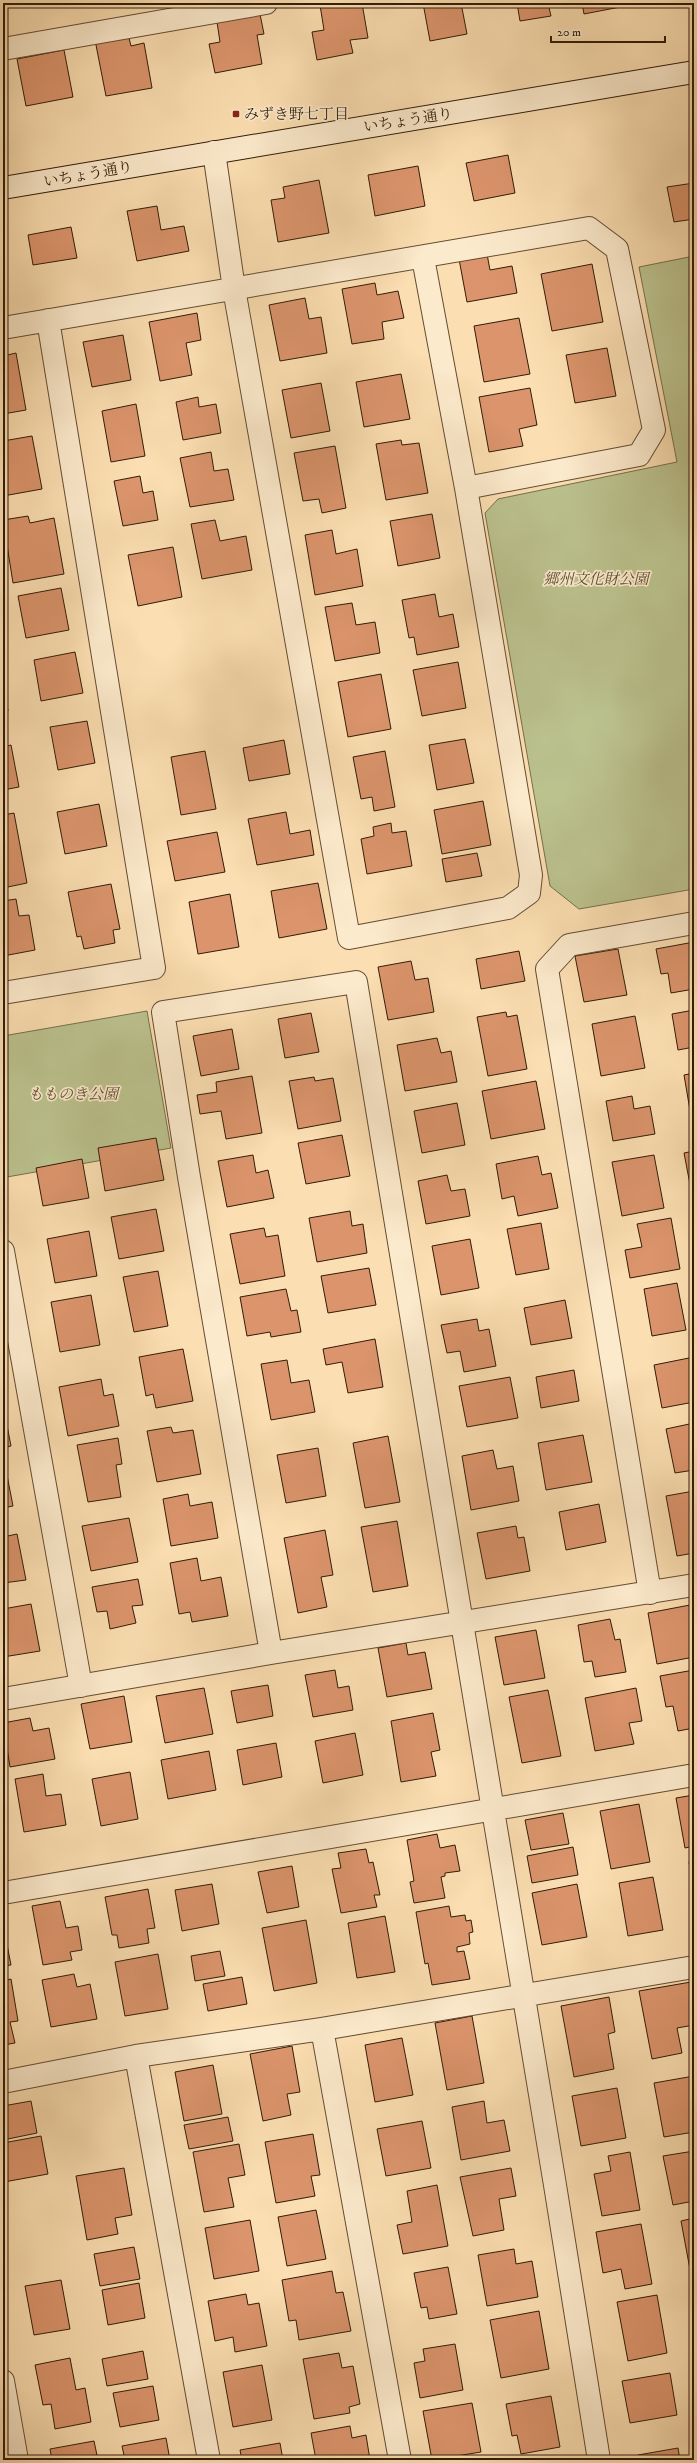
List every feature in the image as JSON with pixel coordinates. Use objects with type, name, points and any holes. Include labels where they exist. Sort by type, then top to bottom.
[{"type":"street","points":[[3,47],[185,10],[266,3]]},
{"type":"street","name":"いちょう通り","points":[[3,188],[694,72]]},
{"type":"street","points":[[214,152],[234,289],[349,938],[508,908],[529,893],[531,875],[466,488],[423,258]]},
{"type":"street","points":[[3,328],[423,258],[589,228],[617,249],[654,430],[639,455],[466,488]]},
{"type":"street","points":[[3,994],[154,968],[48,320]]},
{"type":"street","points":[[650,1593],[547,969],[570,945],[694,923]]},
{"type":"street","points":[[271,1653],[189,1177],[163,1012],[356,982],[493,1811],[525,1995],[599,2460]]},
{"type":"street","points":[[3,1251],[81,1686]]},
{"type":"street","points":[[3,1699],[271,1653],[694,1585]]},
{"type":"street","points":[[3,1893],[694,1776]]},
{"type":"street","points":[[3,2082],[136,2056],[322,2029],[694,1966]]},
{"type":"street","points":[[322,2029],[400,2460]]},
{"type":"street","points":[[136,2056],[209,2460]]},
{"type":"street","points":[[3,2381],[17,2460]]},
{"type":"green space","name":"郷州文化財公園","points":[[694,256],[694,889],[579,909],[550,886],[485,513],[498,499],[677,462],[639,267]]},
{"type":"green space","name":"もものき公園","points":[[147,1011],[171,1148],[7,1177],[3,1156],[3,1036]]},
{"type":"building","points":[[331,3],[362,3],[368,38],[350,40],[353,53],[317,60],[312,32],[324,30],[320,5]]},
{"type":"building","points":[[423,3],[461,3],[467,34],[430,41]]},
{"type":"building","points":[[517,3],[548,3],[551,16],[520,21]]},
{"type":"building","points":[[582,3],[641,3],[584,14]]},
{"type":"building","points":[[260,14],[264,34],[257,35],[262,64],[215,73],[209,44],[220,42],[217,22]]},
{"type":"building","points":[[128,34],[131,46],[144,43],[152,88],[106,96],[95,40]]},
{"type":"building","points":[[64,50],[73,97],[26,106],[17,59]]},
{"type":"building","points":[[508,155],[515,193],[474,201],[466,163]]},
{"type":"building","points":[[418,166],[425,206],[375,216],[368,175]]},
{"type":"building","points":[[319,180],[329,233],[278,242],[271,200],[285,198],[283,187]]},
{"type":"building","points":[[694,183],[694,219],[674,222],[667,187]]},
{"type":"building","points":[[157,206],[161,230],[184,226],[189,251],[137,261],[127,211]]},
{"type":"building","points":[[71,227],[77,258],[33,265],[28,235]]},
{"type":"building","points":[[487,254],[490,270],[512,266],[517,293],[467,302],[459,259]]},
{"type":"building","points":[[592,264],[603,322],[552,331],[541,274]]},
{"type":"building","points":[[375,283],[377,295],[398,291],[404,318],[382,322],[384,339],[352,344],[342,289]]},
{"type":"building","points":[[305,298],[309,319],[321,317],[327,353],[280,361],[269,305]]},
{"type":"building","points":[[197,313],[201,340],[186,343],[192,375],[160,381],[149,322]]},
{"type":"building","points":[[519,318],[530,374],[484,382],[474,326]]},
{"type":"building","points":[[123,335],[131,380],[92,387],[83,342]]},
{"type":"building","points":[[607,348],[616,396],[575,403],[566,355]]},
{"type":"building","points":[[16,353],[26,410],[3,414],[3,356]]},
{"type":"building","points":[[401,374],[410,419],[364,427],[356,382]]},
{"type":"building","points":[[321,383],[330,431],[291,438],[282,390]]},
{"type":"building","points":[[530,388],[537,425],[519,429],[523,446],[489,452],[479,397]]},
{"type":"building","points":[[198,397],[199,407],[216,404],[221,433],[183,440],[176,402]]},
{"type":"building","points":[[136,404],[145,456],[111,462],[102,411]]},
{"type":"building","points":[[32,436],[42,489],[3,496],[3,441]]},
{"type":"building","points":[[401,440],[402,445],[419,443],[428,493],[386,500],[376,444]]},
{"type":"building","points":[[335,446],[346,508],[322,513],[319,499],[303,501],[294,453]]},
{"type":"building","points":[[211,452],[214,471],[228,469],[234,500],[190,507],[180,458]]},
{"type":"building","points":[[140,476],[143,493],[153,491],[158,520],[123,526],[114,481]]},
{"type":"building","points":[[432,514],[440,558],[398,566],[390,521]]},
{"type":"building","points":[[28,516],[30,523],[54,518],[64,574],[13,583],[3,520]]},
{"type":"building","points":[[215,520],[220,541],[246,536],[252,570],[202,579],[191,524]]},
{"type":"building","points":[[332,530],[336,554],[357,549],[363,586],[315,595],[305,535]]},
{"type":"building","points":[[173,547],[182,597],[138,606],[128,555]]},
{"type":"building","points":[[61,588],[69,630],[26,638],[18,596]]},
{"type":"building","points":[[435,594],[439,617],[453,614],[459,647],[417,655],[414,637],[409,638],[402,600]]},
{"type":"building","points":[[352,603],[356,625],[375,622],[380,653],[335,661],[325,607]]},
{"type":"building","points":[[75,652],[83,693],[41,701],[34,660]]},
{"type":"building","points":[[458,662],[466,708],[422,716],[413,670]]},
{"type":"building","points":[[381,674],[391,729],[348,737],[338,682]]},
{"type":"building","points":[[3,683],[8,711],[3,712]]},
{"type":"building","points":[[87,721],[95,763],[58,770],[50,727]]},
{"type":"building","points":[[465,739],[474,783],[437,790],[429,745]]},
{"type":"building","points":[[284,740],[290,774],[249,781],[243,748]]},
{"type":"building","points":[[11,745],[19,787],[3,790],[3,747]]},
{"type":"building","points":[[205,751],[216,809],[181,815],[171,757]]},
{"type":"building","points":[[385,751],[395,807],[374,811],[372,797],[361,799],[353,757]]},
{"type":"building","points":[[483,801],[491,845],[442,854],[434,810]]},
{"type":"building","points":[[99,804],[107,846],[65,854],[57,812]]},
{"type":"building","points":[[286,812],[290,834],[310,830],[314,855],[257,865],[248,819]]},
{"type":"building","points":[[14,813],[27,883],[3,888],[3,815]]},
{"type":"building","points":[[391,823],[392,833],[406,831],[412,866],[367,874],[361,839],[374,836],[373,827]]},
{"type":"building","points":[[217,832],[225,872],[175,881],[167,841]]},
{"type":"building","points":[[477,853],[482,876],[446,882],[442,859]]},
{"type":"building","points":[[318,883],[327,929],[279,938],[271,891]]},
{"type":"building","points":[[111,884],[120,929],[113,930],[115,943],[84,949],[81,936],[77,937],[68,892]]},
{"type":"building","points":[[230,894],[239,947],[198,954],[189,902]]},
{"type":"building","points":[[16,899],[19,916],[29,915],[35,950],[3,956],[3,901]]},
{"type":"building","points":[[694,942],[694,989],[671,993],[668,973],[661,974],[656,949]]},
{"type":"building","points":[[618,949],[627,995],[584,1002],[575,956]]},
{"type":"building","points":[[519,951],[525,981],[481,989],[476,959]]},
{"type":"building","points":[[411,961],[415,980],[428,978],[434,1012],[388,1020],[378,967]]},
{"type":"building","points":[[694,1010],[694,1047],[678,1050],[672,1014]]},
{"type":"building","points":[[506,1012],[507,1017],[517,1015],[527,1069],[488,1076],[477,1017]]},
{"type":"building","points":[[311,1013],[319,1052],[285,1058],[278,1019]]},
{"type":"building","points":[[635,1016],[645,1068],[601,1076],[592,1024]]},
{"type":"building","points":[[232,1029],[239,1069],[201,1076],[193,1036]]},
{"type":"building","points":[[437,1038],[441,1053],[451,1051],[457,1082],[405,1091],[397,1045]]},
{"type":"building","points":[[694,1073],[694,1128],[693,1128],[684,1075]]},
{"type":"building","points":[[252,1076],[262,1133],[226,1139],[221,1111],[200,1114],[197,1095],[217,1092],[216,1082]]},
{"type":"building","points":[[314,1077],[315,1081],[333,1078],[341,1121],[298,1129],[289,1081]]},
{"type":"building","points":[[536,1081],[545,1129],[491,1139],[482,1091]]},
{"type":"building","points":[[632,1096],[634,1109],[650,1106],[655,1134],[613,1141],[606,1101]]},
{"type":"building","points":[[457,1103],[465,1145],[422,1153],[414,1111]]},
{"type":"building","points":[[342,1135],[350,1176],[306,1184],[298,1143]]},
{"type":"building","points":[[156,1138],[164,1180],[105,1191],[98,1148]]},
{"type":"building","points":[[694,1151],[694,1200],[693,1200],[684,1153]]},
{"type":"building","points":[[253,1155],[256,1173],[268,1170],[274,1198],[227,1207],[218,1161]]},
{"type":"building","points":[[654,1155],[664,1208],[622,1216],[612,1162]]},
{"type":"building","points":[[538,1156],[542,1175],[551,1173],[558,1208],[518,1216],[514,1196],[502,1199],[496,1164]]},
{"type":"building","points":[[82,1159],[89,1198],[43,1206],[36,1168]]},
{"type":"building","points":[[447,1175],[451,1191],[465,1189],[470,1216],[426,1224],[418,1181]]},
{"type":"building","points":[[156,1209],[164,1251],[119,1259],[111,1217]]},
{"type":"building","points":[[350,1211],[352,1226],[363,1224],[367,1253],[317,1262],[309,1218]]},
{"type":"building","points":[[671,1218],[680,1269],[630,1278],[625,1250],[642,1247],[637,1224]]},
{"type":"building","points":[[541,1223],[549,1269],[516,1275],[507,1229]]},
{"type":"building","points":[[264,1228],[266,1237],[278,1235],[285,1276],[240,1284],[230,1234]]},
{"type":"building","points":[[89,1231],[97,1276],[55,1283],[47,1239]]},
{"type":"building","points":[[470,1239],[479,1288],[441,1295],[432,1246]]},
{"type":"building","points":[[369,1268],[376,1305],[328,1313],[321,1276]]},
{"type":"building","points":[[158,1271],[168,1326],[134,1332],[123,1277]]},
{"type":"building","points":[[677,1283],[686,1330],[652,1336],[644,1289]]},
{"type":"building","points":[[286,1289],[291,1311],[297,1310],[301,1332],[271,1337],[270,1332],[247,1336],[240,1297]]},
{"type":"building","points":[[91,1295],[100,1345],[60,1352],[51,1302]]},
{"type":"building","points":[[565,1300],[572,1338],[531,1345],[524,1308]]},
{"type":"building","points":[[477,1319],[479,1331],[489,1329],[496,1366],[464,1372],[460,1351],[447,1353],[441,1325]]},
{"type":"building","points":[[375,1339],[383,1387],[348,1393],[342,1362],[326,1365],[323,1349]]},
{"type":"building","points":[[183,1349],[193,1401],[156,1408],[153,1394],[146,1396],[139,1357]]},
{"type":"building","points":[[694,1357],[694,1402],[662,1408],[654,1365]]},
{"type":"building","points":[[287,1360],[291,1383],[309,1380],[315,1412],[271,1420],[261,1364]]},
{"type":"building","points":[[574,1370],[579,1401],[541,1408],[536,1377]]},
{"type":"building","points":[[510,1377],[518,1418],[467,1427],[459,1386]]},
{"type":"building","points":[[101,1379],[104,1396],[113,1394],[119,1426],[68,1436],[59,1387]]},
{"type":"building","points":[[3,1405],[11,1446],[3,1448]]},
{"type":"building","points":[[694,1423],[694,1470],[675,1473],[666,1429]]},
{"type":"building","points":[[171,1427],[173,1433],[193,1430],[201,1474],[157,1482],[147,1431]]},
{"type":"building","points":[[583,1435],[592,1482],[546,1490],[538,1443]]},
{"type":"building","points":[[388,1436],[400,1502],[365,1508],[353,1443]]},
{"type":"building","points":[[118,1438],[122,1464],[116,1465],[121,1497],[88,1502],[77,1445]]},
{"type":"building","points":[[318,1448],[326,1496],[286,1503],[277,1455]]},
{"type":"building","points":[[493,1450],[497,1469],[513,1466],[519,1501],[471,1510],[462,1456]]},
{"type":"building","points":[[3,1465],[5,1465],[13,1506],[3,1508]]},
{"type":"building","points":[[694,1491],[694,1553],[677,1556],[666,1496]]},
{"type":"building","points":[[188,1494],[190,1506],[212,1502],[218,1538],[171,1546],[163,1499]]},
{"type":"building","points":[[599,1504],[606,1542],[566,1550],[559,1512]]},
{"type":"building","points":[[129,1518],[138,1562],[91,1571],[82,1526]]},
{"type":"building","points":[[397,1521],[408,1586],[373,1592],[361,1527]]},
{"type":"building","points":[[516,1526],[518,1538],[524,1537],[530,1571],[486,1579],[477,1533]]},
{"type":"building","points":[[325,1530],[333,1575],[321,1577],[327,1607],[298,1613],[284,1538]]},
{"type":"building","points":[[17,1534],[26,1580],[3,1583],[3,1537]]},
{"type":"building","points":[[197,1558],[201,1581],[221,1577],[228,1616],[192,1622],[190,1612],[179,1614],[170,1563]]},
{"type":"building","points":[[138,1579],[143,1605],[132,1606],[136,1623],[110,1629],[107,1611],[97,1612],[92,1587]]},
{"type":"building","points":[[31,1604],[40,1651],[3,1657],[3,1609]]},
{"type":"building","points":[[690,1605],[694,1625],[694,1657],[657,1664],[648,1613]]},
{"type":"building","points":[[610,1619],[615,1640],[620,1639],[626,1672],[595,1677],[592,1661],[584,1662],[578,1625]]},
{"type":"building","points":[[536,1630],[545,1678],[504,1685],[495,1637]]},
{"type":"building","points":[[406,1643],[408,1655],[425,1652],[432,1689],[387,1697],[378,1648]]},
{"type":"building","points":[[335,1670],[338,1688],[349,1686],[353,1710],[313,1717],[305,1675]]},
{"type":"building","points":[[694,1670],[694,1728],[678,1731],[673,1706],[666,1707],[660,1676]]},
{"type":"building","points":[[268,1685],[273,1716],[237,1723],[231,1691]]},
{"type":"building","points":[[204,1688],[213,1734],[165,1743],[156,1696]]},
{"type":"building","points":[[636,1688],[642,1721],[629,1723],[634,1744],[595,1751],[585,1698]]},
{"type":"building","points":[[548,1690],[561,1756],[522,1763],[509,1697]]},
{"type":"building","points":[[124,1696],[132,1742],[90,1749],[81,1704]]},
{"type":"building","points":[[433,1713],[440,1750],[431,1752],[436,1776],[401,1782],[391,1721]]},
{"type":"building","points":[[30,1718],[33,1731],[49,1728],[55,1759],[10,1767],[3,1723]]},
{"type":"building","points":[[355,1733],[363,1775],[323,1783],[315,1741]]},
{"type":"building","points":[[276,1743],[282,1777],[243,1785],[237,1750]]},
{"type":"building","points":[[209,1751],[216,1790],[168,1799],[161,1760]]},
{"type":"building","points":[[130,1772],[138,1819],[101,1826],[92,1779]]},
{"type":"building","points":[[43,1774],[46,1796],[61,1794],[66,1825],[24,1832],[15,1779]]},
{"type":"building","points":[[694,1795],[694,1846],[685,1848],[676,1798]]},
{"type":"building","points":[[639,1804],[650,1862],[611,1869],[600,1811]]},
{"type":"building","points":[[563,1813],[569,1844],[531,1850],[525,1820]]},
{"type":"building","points":[[437,1834],[440,1848],[455,1845],[460,1871],[445,1873],[445,1876],[441,1877],[445,1898],[414,1903],[410,1882],[414,1881],[407,1840]]},
{"type":"building","points":[[573,1847],[578,1875],[532,1883],[527,1856]]},
{"type":"building","points":[[366,1849],[369,1863],[373,1862],[380,1895],[374,1895],[377,1907],[341,1913],[332,1869],[341,1868],[338,1853]]},
{"type":"building","points":[[694,1861],[694,1887],[689,1862]]},
{"type":"building","points":[[292,1866],[299,1907],[267,1913],[258,1872]]},
{"type":"building","points":[[653,1877],[663,1930],[628,1936],[619,1883]]},
{"type":"building","points":[[212,1884],[219,1924],[182,1931],[175,1890]]},
{"type":"building","points":[[577,1884],[587,1937],[542,1945],[532,1893]]},
{"type":"building","points":[[148,1889],[155,1928],[147,1929],[149,1943],[119,1948],[117,1935],[112,1935],[105,1897]]},
{"type":"building","points":[[60,1901],[66,1928],[78,1926],[82,1950],[70,1952],[72,1960],[43,1965],[32,1906]]},
{"type":"building","points":[[449,1906],[451,1917],[465,1915],[466,1921],[471,1920],[473,1932],[469,1933],[470,1944],[457,1947],[457,1952],[464,1951],[470,1979],[432,1985],[428,1963],[425,1964],[416,1912]]},
{"type":"building","points":[[385,1916],[395,1972],[357,1978],[348,1923]]},
{"type":"building","points":[[306,1920],[317,1983],[274,1991],[262,1928]]},
{"type":"building","points":[[3,1924],[11,1965],[3,1966]]},
{"type":"building","points":[[220,1951],[225,1976],[195,1981],[191,1956]]},
{"type":"building","points":[[158,1954],[168,2009],[125,2016],[115,1962]]},
{"type":"building","points":[[74,1974],[77,1987],[90,1984],[97,2019],[51,2027],[42,1980]]},
{"type":"building","points":[[242,1977],[247,2004],[208,2011],[203,1984]]},
{"type":"building","points":[[11,1979],[18,2021],[10,2022],[15,2043],[3,2045],[3,1981]]},
{"type":"building","points":[[691,1982],[694,1998],[694,2025],[677,2028],[682,2053],[652,2059],[639,1991]]},
{"type":"building","points":[[609,1997],[615,2032],[608,2034],[614,2069],[574,2077],[561,2006]]},
{"type":"building","points":[[472,2016],[484,2083],[447,2090],[435,2023]]},
{"type":"building","points":[[402,2038],[413,2095],[375,2102],[365,2045]]},
{"type":"building","points":[[292,2046],[300,2092],[287,2094],[291,2115],[263,2121],[250,2054]]},
{"type":"building","points":[[213,2065],[222,2114],[184,2121],[175,2072]]},
{"type":"building","points":[[694,2076],[694,2132],[664,2137],[654,2083]]},
{"type":"building","points":[[617,2088],[626,2138],[581,2146],[572,2096]]},
{"type":"building","points":[[31,2101],[37,2133],[3,2140],[3,2106]]},
{"type":"building","points":[[484,2101],[487,2123],[504,2120],[510,2151],[461,2160],[452,2107]]},
{"type":"building","points":[[228,2117],[233,2141],[189,2149],[184,2125]]},
{"type":"building","points":[[422,2121],[431,2168],[386,2176],[377,2129]]},
{"type":"building","points":[[313,2134],[320,2175],[311,2176],[315,2196],[276,2203],[265,2142]]},
{"type":"building","points":[[41,2136],[48,2174],[4,2182],[3,2143]]},
{"type":"building","points":[[239,2144],[245,2175],[228,2178],[234,2207],[204,2212],[193,2152]]},
{"type":"building","points":[[694,2151],[694,2201],[673,2205],[663,2156]]},
{"type":"building","points":[[630,2152],[640,2210],[602,2216],[594,2174],[611,2171],[608,2156]]},
{"type":"building","points":[[124,2168],[132,2215],[115,2218],[118,2234],[87,2240],[76,2176]]},
{"type":"building","points":[[511,2168],[516,2196],[499,2199],[504,2230],[473,2236],[460,2177]]},
{"type":"building","points":[[437,2185],[448,2246],[403,2254],[397,2225],[412,2222],[407,2191]]},
{"type":"building","points":[[316,2210],[326,2259],[287,2266],[278,2217]]},
{"type":"building","points":[[694,2218],[694,2274],[691,2275],[681,2221]]},
{"type":"building","points":[[250,2220],[259,2271],[214,2279],[205,2228]]},
{"type":"building","points":[[641,2224],[652,2284],[625,2289],[621,2269],[603,2273],[596,2232]]},
{"type":"building","points":[[134,2247],[140,2279],[100,2286],[94,2254]]},
{"type":"building","points":[[514,2249],[516,2264],[532,2261],[538,2297],[487,2306],[478,2255]]},
{"type":"building","points":[[448,2267],[457,2314],[429,2319],[427,2307],[421,2308],[414,2273]]},
{"type":"building","points":[[332,2271],[336,2293],[343,2292],[351,2331],[299,2340],[296,2320],[289,2321],[282,2280]]},
{"type":"building","points":[[61,2280],[70,2329],[34,2335],[25,2286]]},
{"type":"building","points":[[139,2283],[145,2318],[108,2325],[102,2290]]},
{"type":"building","points":[[246,2294],[248,2305],[259,2303],[267,2346],[235,2352],[233,2337],[215,2341],[208,2301]]},
{"type":"building","points":[[657,2295],[667,2353],[628,2361],[617,2302]]},
{"type":"building","points":[[539,2311],[549,2369],[501,2378],[490,2320]]},
{"type":"building","points":[[455,2344],[463,2390],[420,2398],[414,2363],[425,2361],[423,2349]]},
{"type":"building","points":[[143,2351],[148,2379],[107,2386],[102,2359]]},
{"type":"building","points":[[339,2353],[342,2368],[353,2366],[360,2404],[349,2407],[350,2413],[314,2419],[303,2359]]},
{"type":"building","points":[[70,2358],[76,2390],[85,2388],[91,2422],[55,2429],[51,2404],[43,2405],[35,2365]]},
{"type":"building","points":[[262,2365],[272,2420],[233,2427],[223,2372]]},
{"type":"building","points":[[670,2373],[677,2415],[630,2423],[622,2381]]},
{"type":"building","points":[[153,2386],[159,2420],[120,2427],[113,2393]]},
{"type":"building","points":[[551,2396],[560,2447],[521,2454],[517,2435],[512,2436],[506,2404]]},
{"type":"building","points":[[472,2403],[481,2452],[432,2460],[423,2411]]},
{"type":"building","points":[[350,2426],[352,2438],[366,2435],[370,2460],[316,2460],[311,2433]]},
{"type":"building","points":[[166,2438],[170,2460],[125,2460],[122,2446]]},
{"type":"building","points":[[94,2441],[98,2460],[52,2460],[50,2449]]},
{"type":"building","points":[[280,2443],[283,2460],[242,2460],[240,2450]]},
{"type":"building","points":[[678,2448],[680,2460],[638,2460],[638,2455]]},
{"type":"building","points":[[564,2457],[565,2460],[545,2460]]},
{"type":"place","name":"みずき野七丁目","points":[[236,114]]}]
